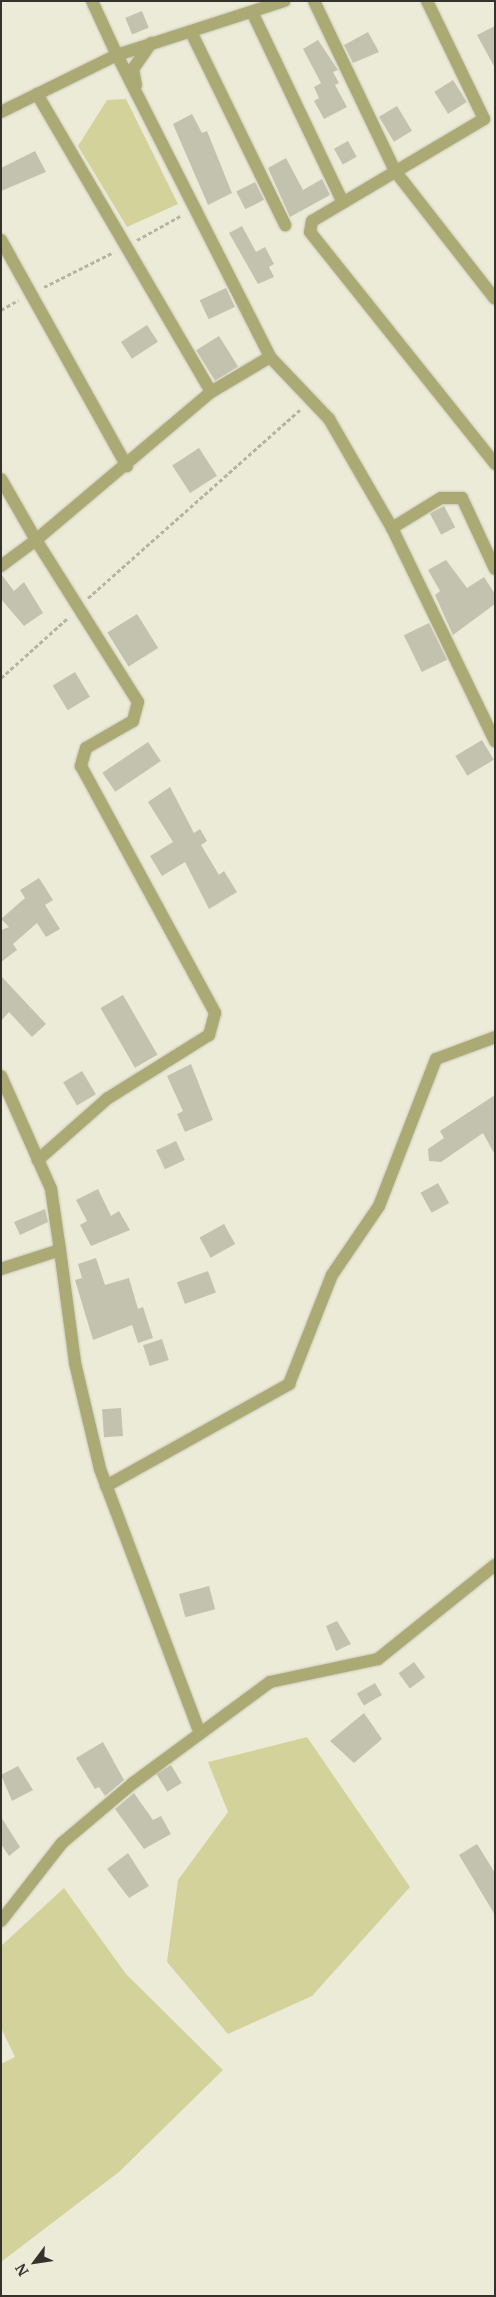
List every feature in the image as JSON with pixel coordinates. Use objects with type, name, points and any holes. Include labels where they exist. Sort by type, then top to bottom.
[{"type":"street","points":[[92,1],[116,55],[270,357],[329,419],[354,470],[392,528],[495,741]]},
{"type":"street","points":[[1,112],[116,55],[152,42],[253,14],[284,1]]},
{"type":"street","points":[[314,1],[395,171],[495,299]]},
{"type":"street","points":[[428,1],[489,117],[312,221],[310,232],[495,464]]},
{"type":"street","points":[[253,14],[343,204]]},
{"type":"street","points":[[191,32],[285,225]]},
{"type":"street","points":[[141,104],[133,69],[152,42]]},
{"type":"street","points":[[37,94],[211,392]]},
{"type":"street","points":[[1,240],[127,466]]},
{"type":"street","points":[[1,566],[127,466],[211,392],[270,357]]},
{"type":"street","points":[[1,479],[36,540],[80,606],[138,702],[133,721],[86,748],[81,766],[215,1013],[210,1035],[108,1098],[38,1160]]},
{"type":"street","points":[[392,528],[441,498],[462,498],[495,568]]},
{"type":"street","points":[[106,1486],[289,1384],[332,1275],[379,1206],[436,1059],[495,1037]]},
{"type":"street","points":[[1,1076],[51,1190],[74,1363],[106,1486],[200,1733]]},
{"type":"street","points":[[1,1269],[60,1250]]},
{"type":"street","points":[[1,1921],[62,1843],[200,1733],[270,1682],[378,1659],[495,1565]]},
{"type":"path","points":[[1,310],[194,209]]},
{"type":"path","points":[[1,678],[310,401]]},
{"type":"shaded area","points":[[126,99],[178,204],[127,227],[78,146],[107,100]]},
{"type":"shaded area","points":[[307,1737],[410,1887],[312,1996],[228,2034],[167,1962],[178,1880],[228,1812],[208,1762]]},
{"type":"shaded area","points":[[64,1888],[126,1974],[223,2070],[119,2172],[1,2262],[1,2064],[15,2057],[1,2028],[1,1946]]},
{"type":"building","points":[[142,11],[149,28],[132,34],[125,18]]},
{"type":"building","points":[[495,26],[495,68],[477,35]]},
{"type":"building","points":[[368,32],[379,52],[353,63],[344,45]]},
{"type":"building","points":[[318,40],[338,70],[333,72],[339,83],[335,85],[347,107],[324,119],[314,101],[319,98],[314,87],[321,83],[303,49]]},
{"type":"building","points":[[453,80],[467,102],[448,114],[434,92]]},
{"type":"building","points":[[397,106],[412,131],[394,142],[379,117]]},
{"type":"building","points":[[192,114],[202,133],[207,131],[232,193],[208,205],[173,124]]},
{"type":"building","points":[[348,141],[357,157],[343,165],[334,149]]},
{"type":"building","points":[[35,151],[46,172],[1,191],[1,168]]},
{"type":"building","points":[[286,158],[303,190],[322,179],[330,195],[290,217],[268,168]]},
{"type":"building","points":[[255,182],[264,200],[245,209],[236,192]]},
{"type":"building","points":[[242,226],[256,252],[265,247],[274,264],[269,267],[274,277],[258,284],[229,233]]},
{"type":"building","points":[[226,288],[235,307],[209,319],[200,300]]},
{"type":"building","points":[[147,325],[158,342],[132,359],[121,342]]},
{"type":"building","points":[[219,336],[238,367],[215,381],[196,350]]},
{"type":"building","points":[[199,448],[217,476],[190,493],[172,465]]},
{"type":"building","points":[[444,506],[455,527],[441,535],[430,514]]},
{"type":"building","points":[[446,560],[467,588],[484,577],[495,594],[495,604],[453,635],[435,595],[440,591],[428,570]]},
{"type":"building","points":[[1,574],[14,591],[24,582],[43,613],[24,626],[1,599]]},
{"type":"building","points":[[137,614],[158,648],[129,666],[107,633]]},
{"type":"building","points":[[429,623],[447,660],[422,672],[404,635]]},
{"type":"building","points":[[75,672],[90,697],[68,710],[53,685]]},
{"type":"building","points":[[482,740],[494,760],[467,776],[455,756]]},
{"type":"building","points":[[148,742],[161,761],[115,792],[102,773]]},
{"type":"building","points":[[170,787],[194,833],[200,829],[207,841],[201,845],[219,875],[224,871],[237,892],[209,909],[185,862],[162,876],[150,856],[173,842],[148,802]]},
{"type":"building","points":[[39,878],[53,900],[45,905],[60,929],[46,937],[37,923],[13,944],[17,950],[1,962],[1,930],[9,927],[1,919],[25,898],[20,890]]},
{"type":"building","points":[[1,976],[46,1024],[32,1037],[9,1012],[1,1021]]},
{"type":"building","points":[[123,995],[158,1055],[135,1068],[100,1008]]},
{"type":"building","points":[[191,1064],[213,1120],[185,1132],[177,1114],[183,1111],[167,1076]]},
{"type":"building","points":[[82,1071],[96,1094],[77,1105],[63,1082]]},
{"type":"building","points":[[495,1095],[495,1155],[483,1133],[441,1162],[429,1161],[428,1149],[444,1138],[440,1131]]},
{"type":"building","points":[[176,1141],[185,1160],[165,1169],[156,1150]]},
{"type":"building","points":[[438,1183],[449,1203],[432,1213],[421,1193]]},
{"type":"building","points":[[98,1189],[111,1216],[119,1211],[130,1230],[91,1246],[80,1225],[87,1221],[76,1200]]},
{"type":"building","points":[[45,1209],[48,1222],[20,1235],[14,1222]]},
{"type":"building","points":[[224,1224],[235,1244],[211,1258],[200,1238]]},
{"type":"building","points":[[96,1258],[105,1285],[129,1278],[138,1309],[143,1307],[153,1338],[138,1343],[132,1325],[93,1340],[75,1280],[82,1278],[78,1264]]},
{"type":"building","points":[[208,1271],[216,1293],[185,1304],[177,1282]]},
{"type":"building","points":[[162,1339],[169,1360],[150,1366],[143,1345]]},
{"type":"building","points":[[121,1408],[123,1436],[104,1437],[102,1409]]},
{"type":"building","points":[[209,1586],[215,1609],[185,1617],[179,1594]]},
{"type":"building","points":[[337,1621],[351,1644],[336,1651],[326,1626]]},
{"type":"building","points":[[414,1662],[425,1677],[410,1689],[399,1673]]},
{"type":"building","points":[[375,1683],[382,1695],[364,1706],[357,1694]]},
{"type":"building","points":[[364,1713],[382,1739],[354,1763],[330,1741]]},
{"type":"building","points":[[103,1742],[124,1780],[105,1796],[99,1787],[95,1789],[76,1758]]},
{"type":"building","points":[[171,1765],[182,1783],[167,1792],[156,1774]]},
{"type":"building","points":[[18,1766],[33,1790],[12,1801],[1,1775]]},
{"type":"building","points":[[134,1793],[153,1820],[161,1816],[171,1834],[144,1849],[115,1809]]},
{"type":"building","points":[[1,1817],[20,1847],[9,1856],[1,1844]]},
{"type":"building","points":[[477,1844],[495,1873],[495,1915],[459,1855]]},
{"type":"building","points":[[128,1853],[149,1886],[129,1898],[107,1869]]}]
